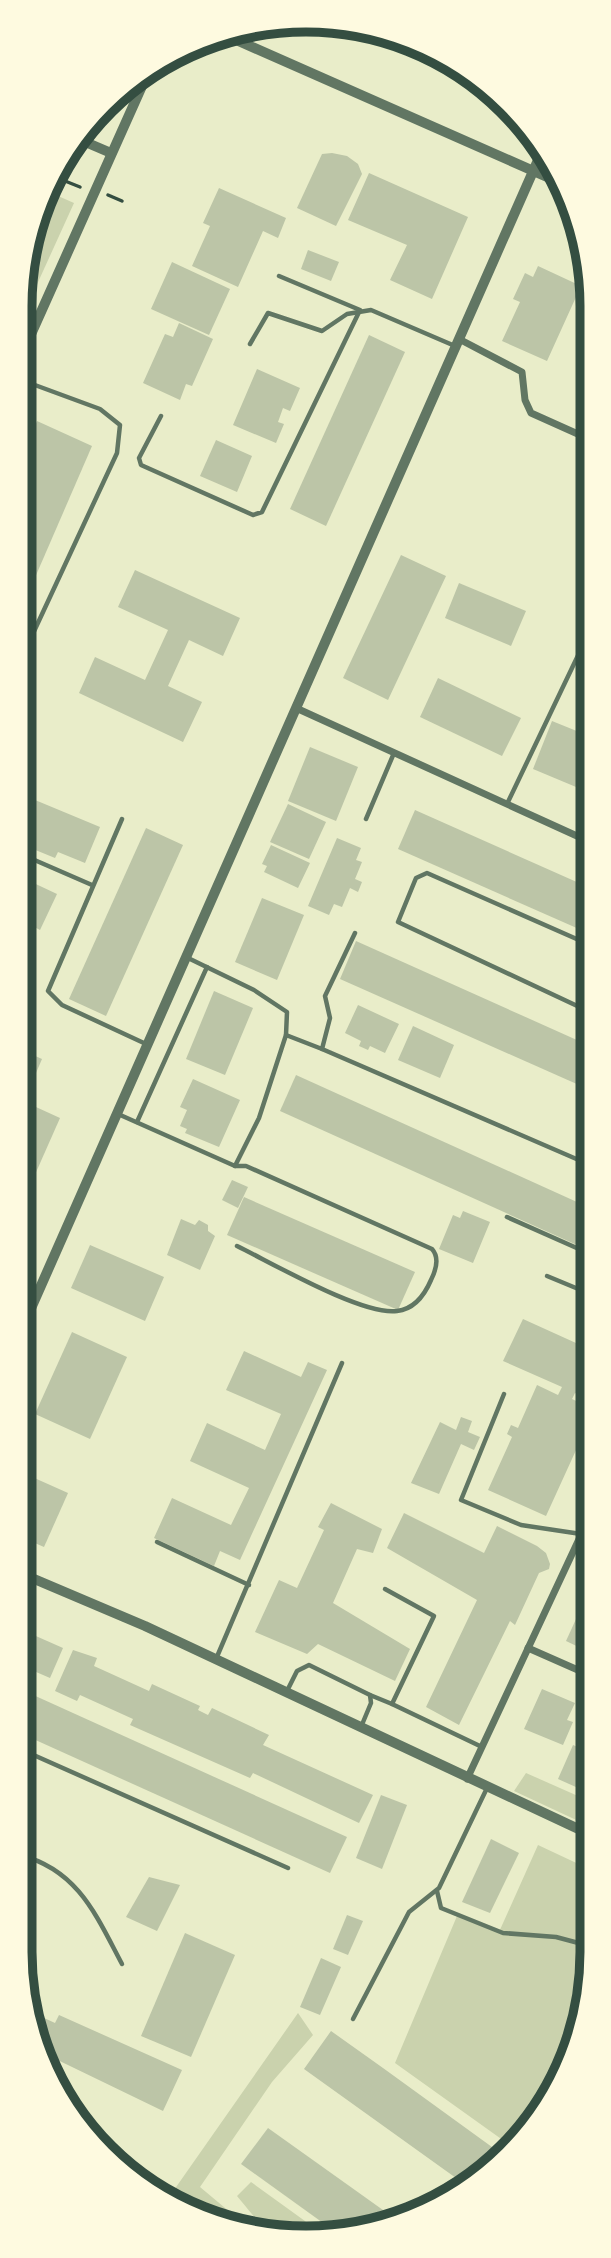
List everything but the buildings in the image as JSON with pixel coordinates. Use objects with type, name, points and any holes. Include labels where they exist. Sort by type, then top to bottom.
[{"type":"street","points":[[237,40],[547,177]]},
{"type":"street","points":[[32,332],[141,87]]},
{"type":"street","points":[[86,142],[111,153]]},
{"type":"street","points":[[32,1307],[538,161]]},
{"type":"street","points":[[458,342],[522,372],[525,400],[531,413],[580,435]]},
{"type":"street","points":[[296,708],[580,837]]},
{"type":"street","points":[[467,1779],[580,1542]]},
{"type":"street","points":[[32,1578],[216,1660],[580,1830]]},
{"type":"street","points":[[528,1648],[580,1672]]},
{"type":"lane","points":[[279,276],[360,310]]},
{"type":"lane","points":[[250,344],[268,313],[322,331],[347,314],[360,310],[372,310],[458,342]]},
{"type":"lane","points":[[161,416],[139,458],[141,465],[253,515],[261,512],[360,310]]},
{"type":"lane","points":[[32,384],[100,409],[120,425],[117,453],[32,636]]},
{"type":"lane","points":[[507,804],[580,651]]},
{"type":"lane","points":[[366,819],[394,752]]},
{"type":"lane","points":[[122,819],[48,991],[62,1005],[148,1045]]},
{"type":"lane","points":[[32,859],[92,885]]},
{"type":"lane","points":[[580,940],[427,873],[416,878],[398,922],[580,1007]]},
{"type":"lane","points":[[322,1049],[330,1018],[325,996],[355,933]]},
{"type":"lane","points":[[186,957],[254,990],[287,1012],[286,1035],[259,1118],[236,1167]]},
{"type":"lane","points":[[137,1122],[208,967]]},
{"type":"lane","points":[[286,1035],[580,1161]]},
{"type":"lane","points":[[117,1114],[236,1167],[246,1166],[432,1249],[436,1254],[436,1270],[423,1298],[399,1311],[369,1309],[237,1246]]},
{"type":"lane","points":[[507,1217],[580,1249]]},
{"type":"lane","points":[[547,1276],[580,1290]]},
{"type":"lane","points":[[32,1286],[40,1289]]},
{"type":"lane","points":[[216,1660],[342,1363]]},
{"type":"lane","points":[[504,1394],[461,1500],[521,1525],[580,1533]]},
{"type":"lane","points":[[157,1542],[248,1585]]},
{"type":"lane","points":[[385,1589],[434,1616],[392,1704]]},
{"type":"lane","points":[[286,1693],[297,1671],[309,1665],[482,1747]]},
{"type":"lane","points":[[360,1728],[370,1703],[370,1695]]},
{"type":"lane","points":[[32,1754],[288,1867]]},
{"type":"lane","points":[[353,2020],[409,1912],[437,1891],[487,1788]]},
{"type":"lane","points":[[32,1858],[45,1862],[87,1897],[122,1964]]},
{"type":"lane","points":[[437,1891],[441,1908],[503,1933],[556,1937],[580,1943]]},
{"type":"path","points":[[62,180],[73,186]]},
{"type":"green space","points":[[55,195],[74,203],[32,295],[37,252],[52,201]]},
{"type":"green space","points":[[526,1773],[580,1797],[580,1822],[514,1791]]},
{"type":"green space","points":[[538,1845],[580,1865],[579,1970],[570,2023],[559,2057],[543,2089],[504,2141],[395,2063],[457,1916],[499,1932]]},
{"type":"green space","points":[[298,2013],[313,2035],[272,2082],[200,2187],[236,2217],[201,2206],[172,2192]]},
{"type":"green space","points":[[251,2182],[312,2226],[259,2222],[237,2196]]}]
